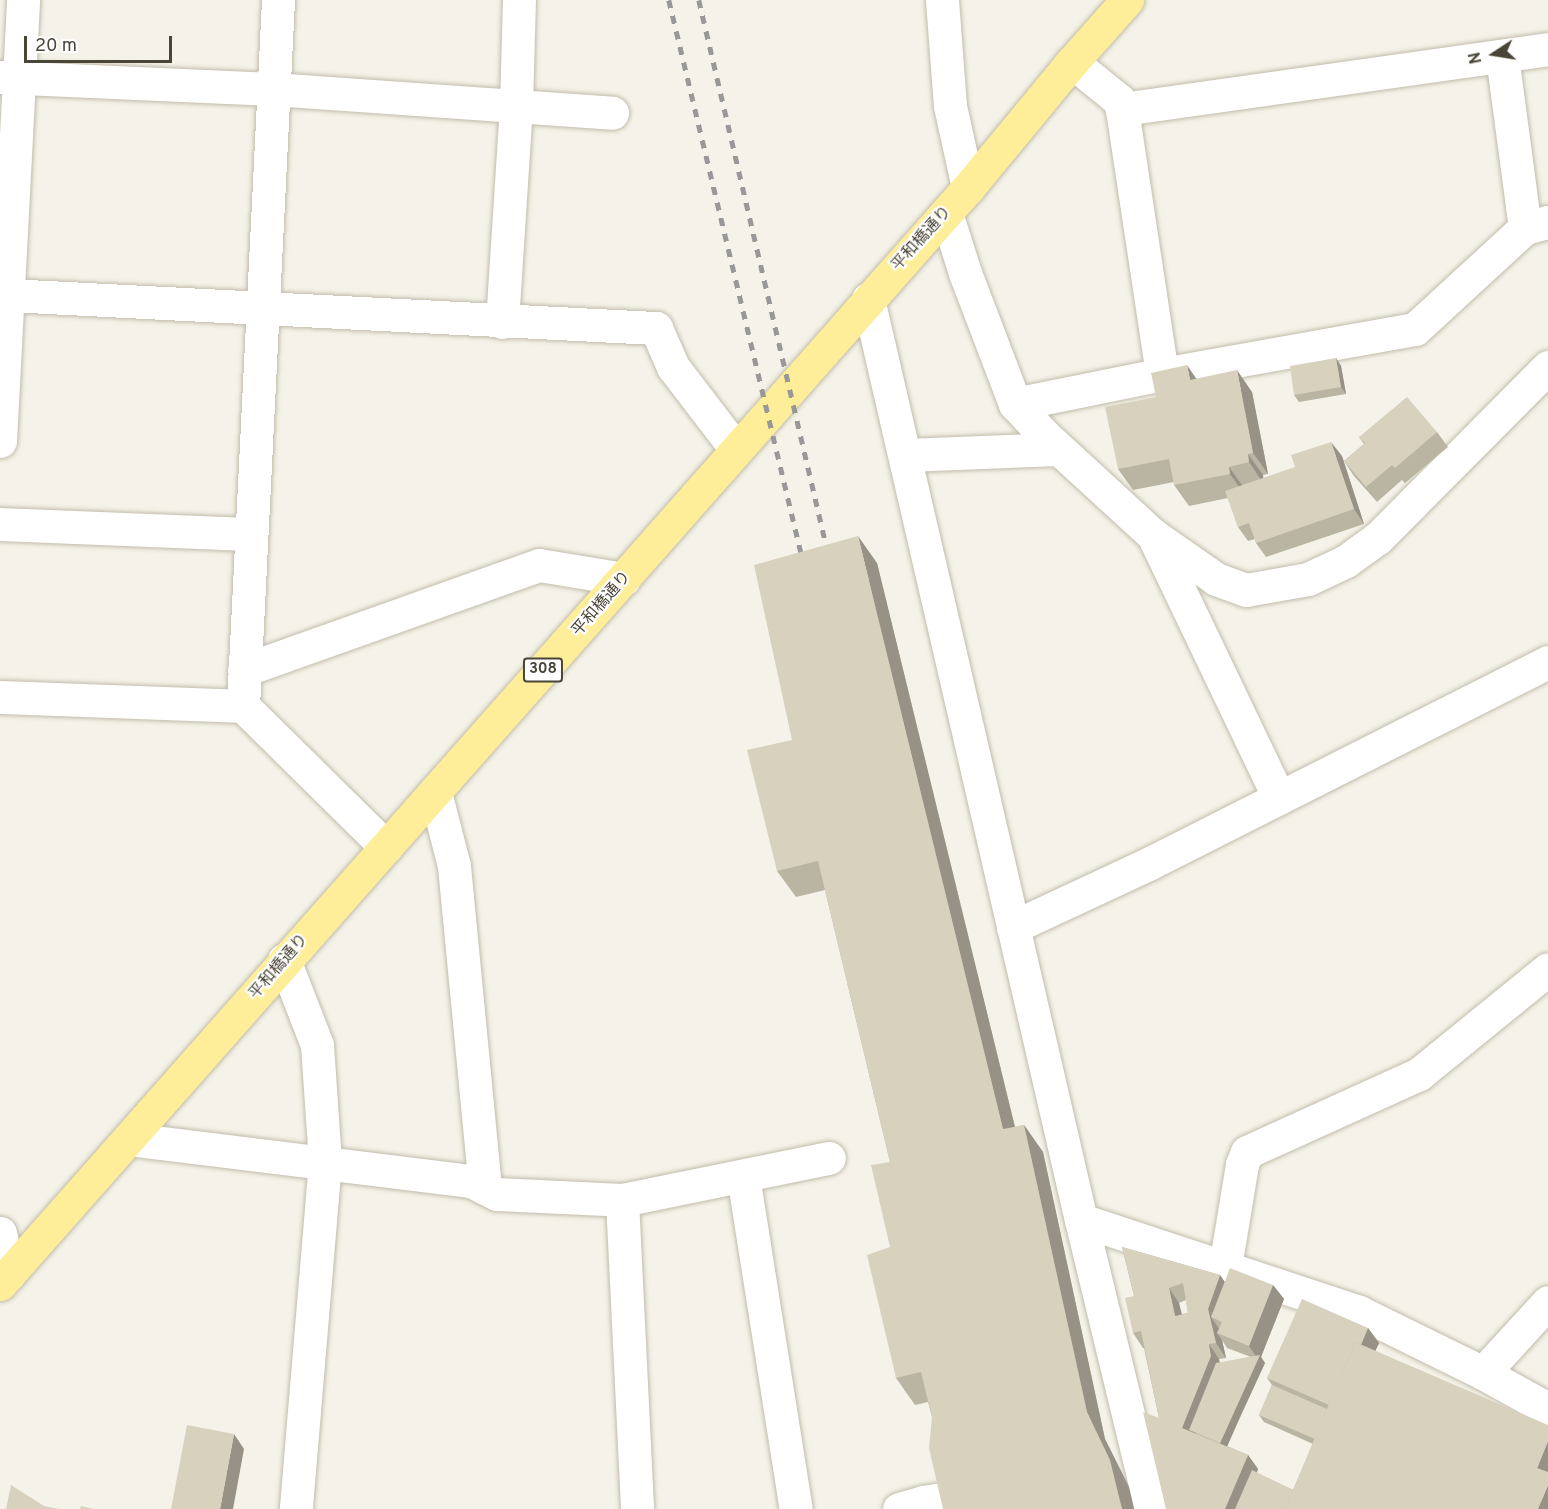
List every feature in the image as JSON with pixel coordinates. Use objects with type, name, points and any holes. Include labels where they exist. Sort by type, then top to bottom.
[{"type":"main road","name":"平和橋通り","points":[[5,1279],[284,960],[386,848],[624,579],[736,448],[968,188],[1072,62],[1127,0]]},
{"type":"street","points":[[0,441],[8,295],[5,250],[9,77],[23,0]]},
{"type":"street","points":[[243,706],[278,0]]},
{"type":"street","points":[[502,322],[516,106],[519,0]]},
{"type":"street","points":[[942,0],[950,106],[968,188]]},
{"type":"street","points":[[1122,109],[1548,49]]},
{"type":"street","points":[[1015,404],[1162,374],[1415,329],[1536,225],[1502,56]]},
{"type":"street","points":[[1072,62],[1119,100],[1122,109],[1162,374]]},
{"type":"street","points":[[9,77],[273,89],[612,113]]},
{"type":"street","points":[[946,213],[964,273],[1015,404],[1058,449],[1153,535],[1216,579],[1246,590],[1308,579],[1346,561],[1378,538],[1544,381]]},
{"type":"street","points":[[8,295],[502,322],[656,328],[673,367],[736,448]]},
{"type":"street","points":[[868,299],[906,455],[1081,1220],[1151,1509]]},
{"type":"street","points":[[906,455],[1058,449]]},
{"type":"street","points":[[0,524],[251,534]]},
{"type":"street","points":[[1153,535],[1279,798]]},
{"type":"street","points":[[244,670],[538,565],[624,579]]},
{"type":"street","points":[[1013,927],[1279,798],[1548,662]]},
{"type":"street","points":[[0,697],[243,706],[386,848]]},
{"type":"street","points":[[435,792],[454,866],[485,1188]]},
{"type":"street","points":[[284,960],[317,1045],[325,1161],[297,1509]]},
{"type":"street","points":[[1225,1267],[1242,1164],[1247,1152],[1419,1074],[1548,969]]},
{"type":"street","points":[[129,1139],[325,1161],[471,1181],[497,1194],[622,1200],[830,1158]]},
{"type":"street","points":[[742,1176],[795,1509]]},
{"type":"street","points":[[622,1200],[637,1509]]},
{"type":"street","points":[[1081,1220],[1359,1312],[1483,1373],[1548,1409]]},
{"type":"street","points":[[0,1233],[5,1279]]},
{"type":"street","points":[[1483,1373],[1548,1302]]},
{"type":"street","points":[[899,1509],[953,1497]]},
{"type":"building","points":[[1336,358],[1341,387],[1294,395],[1290,366]]},
{"type":"building","points":[[1187,365],[1190,380],[1237,370],[1253,453],[1248,454],[1249,462],[1229,467],[1230,474],[1174,485],[1169,459],[1118,469],[1105,407],[1156,397],[1151,373]]},
{"type":"building","points":[[1407,397],[1437,432],[1395,468],[1392,465],[1366,487],[1344,461],[1365,443],[1359,437]]},
{"type":"building","points":[[1331,442],[1354,509],[1256,543],[1249,523],[1238,527],[1225,491],[1295,467],[1291,455]]},
{"type":"building","points":[[858,536],[1003,1129],[1024,1125],[1087,1412],[1110,1460],[1122,1509],[943,1509],[929,1448],[932,1417],[921,1372],[896,1378],[867,1255],[890,1247],[871,1165],[890,1162],[818,861],[777,871],[747,750],[792,740],[754,565]]},
{"type":"building","points":[[1122,1247],[1220,1275],[1208,1309],[1216,1343],[1209,1344],[1211,1356],[1182,1428],[1248,1455],[1225,1509],[1166,1509],[1143,1412],[1159,1418],[1141,1331],[1133,1333],[1125,1298],[1134,1296]],"holes":[[[1183,1283],[1188,1313],[1175,1316],[1169,1288]]]},
{"type":"building","points":[[1230,1268],[1273,1285],[1249,1346],[1217,1333],[1222,1322],[1211,1317]]},
{"type":"building","points":[[1302,1299],[1368,1328],[1361,1345],[1355,1342],[1329,1405],[1267,1378]]},
{"type":"building","points":[[1355,1342],[1548,1425],[1548,1441],[1537,1468],[1548,1472],[1548,1485],[1538,1509],[1285,1509]]},
{"type":"building","points":[[1260,1355],[1220,1443],[1189,1430],[1216,1363]]},
{"type":"building","points":[[1272,1385],[1327,1409],[1315,1439],[1259,1415]]},
{"type":"building","points":[[187,1425],[234,1434],[220,1509],[171,1509]]},
{"type":"building","points":[[1252,1470],[1293,1490],[1285,1509],[1235,1509]]},
{"type":"building","points":[[11,1485],[44,1506],[59,1509],[6,1509]]},
{"type":"railway","points":[[669,0],[805,569]]},
{"type":"railway","points":[[699,0],[830,561]]}]
